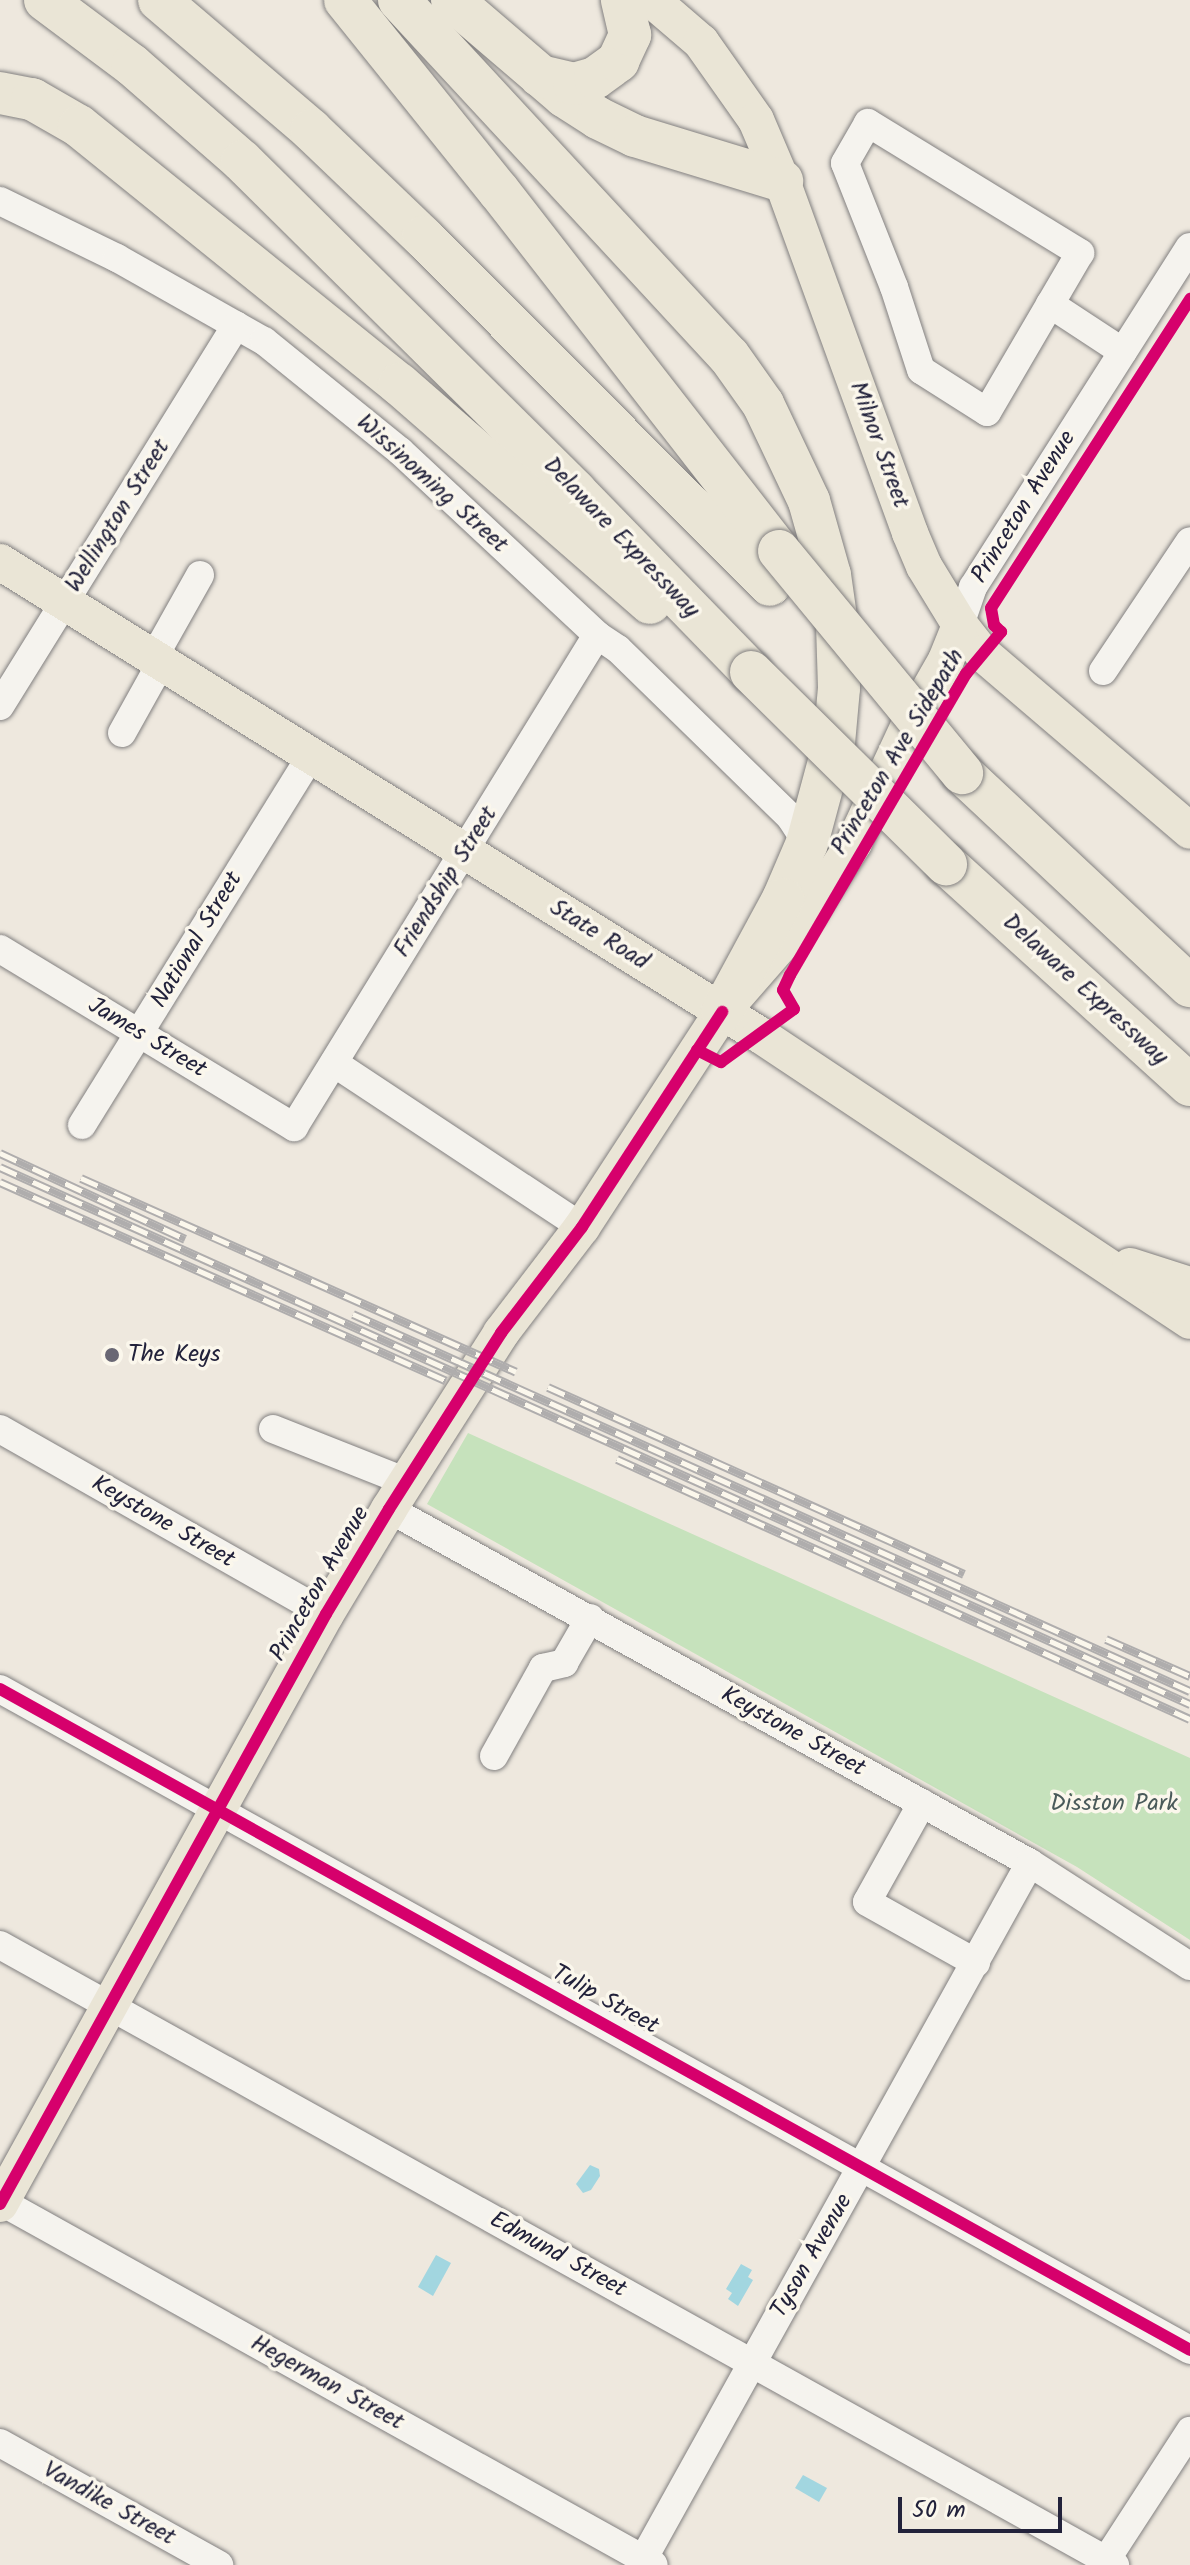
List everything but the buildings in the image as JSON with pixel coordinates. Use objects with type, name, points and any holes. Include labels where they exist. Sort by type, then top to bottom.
[{"type":"highway","name":"Delaware Expressway","points":[[45,0],[132,65],[242,161],[307,224],[750,681],[1190,1085]]},
{"type":"highway","points":[[159,0],[311,130],[564,375],[775,568],[962,773],[1190,986]]},
{"type":"highway","points":[[345,0],[489,178],[775,568]]},
{"type":"highway","points":[[399,0],[729,356],[763,404],[791,457],[820,538],[837,624],[839,688],[834,743],[807,843],[783,899],[722,1012]]},
{"type":"highway","points":[[452,0],[540,76],[598,118],[635,136],[782,181]]},
{"type":"highway","points":[[540,76],[574,84],[595,78],[618,61],[630,35],[622,0]]},
{"type":"highway","points":[[0,93],[32,99],[79,126],[399,384],[750,681]]},
{"type":"main road","name":"Milnor Street","points":[[652,0],[701,42],[756,120],[782,181],[910,533],[924,566],[960,625],[993,663],[1190,831]]},
{"type":"main road","name":"State Road","points":[[0,562],[722,1012],[1190,1321]]},
{"type":"main road","name":"Princeton Avenue","points":[[0,2202],[326,1614],[398,1495],[501,1333],[582,1227],[722,1012],[810,911],[854,843],[908,727],[946,660],[960,625]]},
{"type":"main road","points":[[1073,1242],[1136,1269],[1190,1285]]},
{"type":"street","points":[[868,123],[1080,253],[1050,304],[987,412],[921,370],[894,287],[845,163],[868,123]]},
{"type":"street","name":"Wissinoming Street","points":[[0,201],[117,258],[264,341],[400,451],[597,635],[618,649],[772,798],[807,843]]},
{"type":"street","name":"Princeton Avenue","points":[[960,625],[973,587],[1190,247]]},
{"type":"street","points":[[1050,304],[1123,352]]},
{"type":"street","name":"Wellington Street","points":[[0,706],[236,325]]},
{"type":"street","points":[[1103,671],[1190,541]]},
{"type":"street","points":[[122,733],[200,575]]},
{"type":"street","name":"Friendship Street","points":[[294,1127],[597,635]]},
{"type":"street","name":"National Street","points":[[82,1125],[311,755]]},
{"type":"street","name":"James Street","points":[[0,949],[294,1127]]},
{"type":"street","points":[[334,1063],[582,1227]]},
{"type":"street","name":"Keystone Street","points":[[0,1429],[326,1614]]},
{"type":"street","name":"Keystone Street","points":[[273,1429],[398,1495],[590,1618],[1030,1863],[1190,1966]]},
{"type":"street","points":[[494,1756],[543,1668],[564,1663],[590,1618]]},
{"type":"street","name":"Tulip Street","points":[[0,1689],[216,1812],[1190,2350]]},
{"type":"street","points":[[922,1803],[867,1902],[976,1963]]},
{"type":"street","name":"Tyson Avenue","points":[[646,2563],[752,2362],[1030,1863]]},
{"type":"street","name":"Edmund Street","points":[[0,1945],[1108,2563]]},
{"type":"street","name":"Hegerman Street","points":[[0,2202],[646,2563]]},
{"type":"street","points":[[1108,2563],[1190,2431]]},
{"type":"street","name":"Vandike Street","points":[[0,2443],[219,2565]]},
{"type":"green space","name":"Disston Park","points":[[468,1433],[1190,1758],[1190,1940],[1077,1867],[427,1504]]},
{"type":"water","points":[[590,2165],[599,2169],[600,2176],[591,2190],[583,2193],[576,2184]]},
{"type":"water","points":[[436,2255],[451,2263],[433,2296],[418,2287]]},
{"type":"water","points":[[741,2264],[752,2270],[748,2277],[753,2280],[738,2306],[728,2299],[732,2293],[726,2289]]},
{"type":"water","points":[[803,2475],[827,2488],[819,2502],[795,2488]]},
{"type":"railway","points":[[0,1153],[185,1239]]},
{"type":"railway","points":[[0,1167],[1190,1704]]},
{"type":"railway","points":[[81,1178],[516,1372]]},
{"type":"railway","points":[[0,1182],[446,1381]]},
{"type":"railway","points":[[353,1314],[1190,1691]]},
{"type":"railway","points":[[548,1387],[964,1574]]},
{"type":"railway","points":[[617,1459],[1190,1719]]},
{"type":"railway","points":[[1106,1639],[1190,1676]]},
{"type":"cycle path","name":"Princeton Ave Sidepath","points":[[697,1050],[721,1062],[794,1009],[783,990],[790,975],[966,674],[1001,632],[994,625],[991,608],[1190,299]]},
{"type":"cycle path","points":[[0,2204],[326,1614],[389,1509],[501,1333],[582,1227],[722,1012]]},
{"type":"cycle path","points":[[0,1689],[1190,2350]]},
{"type":"place","name":"The Keys","points":[[112,1355]]}]
